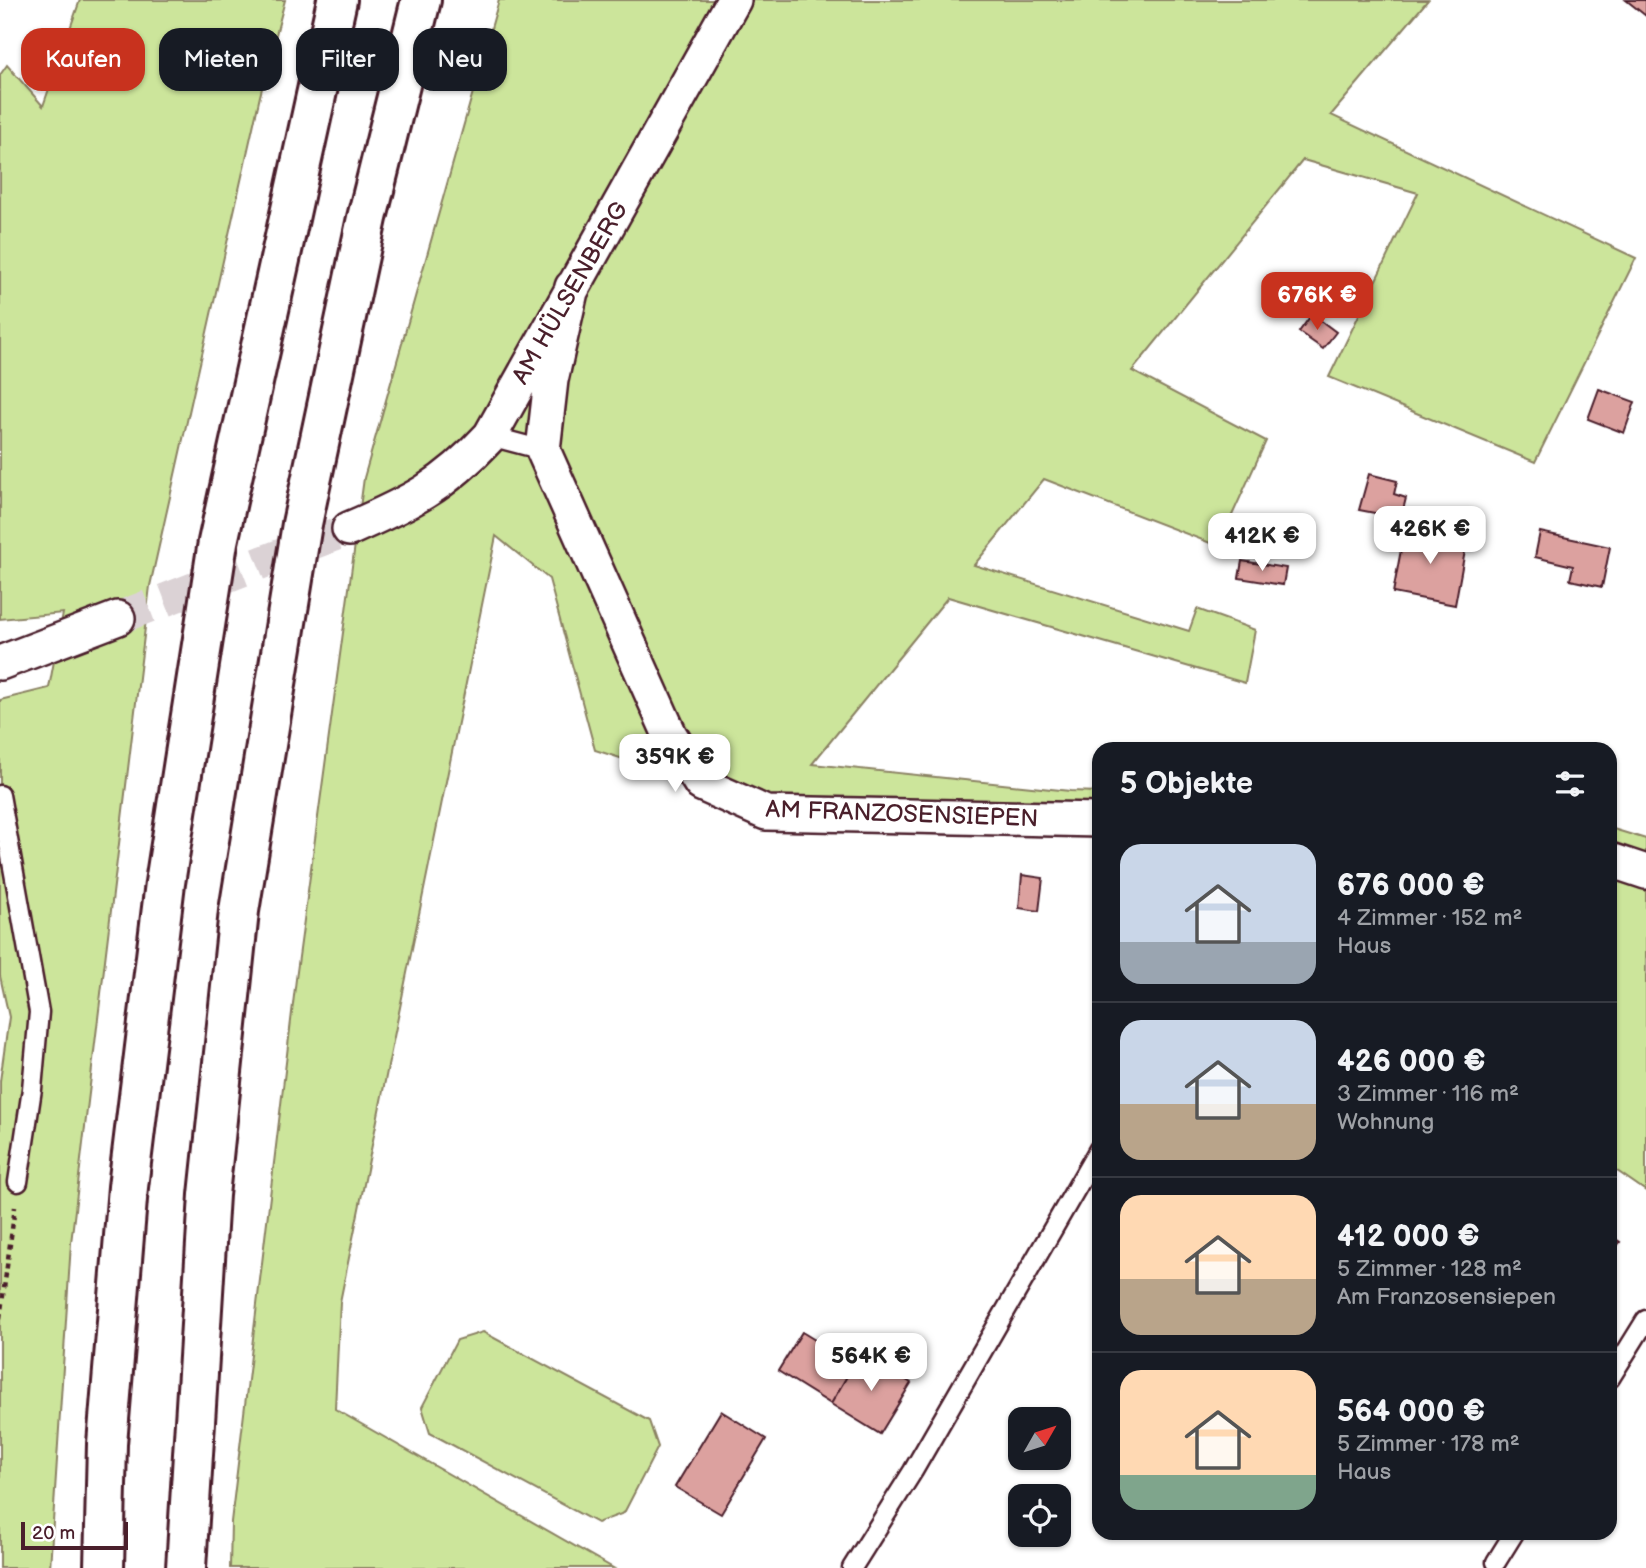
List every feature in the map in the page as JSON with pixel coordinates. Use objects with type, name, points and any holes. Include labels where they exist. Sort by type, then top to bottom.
[{"type":"highway","points":[[104,1568],[107,1444],[127,1201],[165,883],[218,542],[337,0]]},
{"type":"highway","points":[[186,1568],[209,1195],[239,911],[302,524],[368,218],[421,0]]},
{"type":"street","name":"AM HÜLSENBERG","points":[[349,529],[415,500],[460,468],[491,436],[734,0]]},
{"type":"street","points":[[543,450],[551,380],[572,287]]},
{"type":"street","name":"AM FRANZOSENSIEPEN","points":[[543,450],[670,735],[701,784],[766,813],[1092,820]]},
{"type":"street","points":[[0,663],[118,618]]},
{"type":"street","points":[[1617,862],[1646,872]]},
{"type":"lane","points":[[491,436],[543,450]]},
{"type":"lane","points":[[0,795],[39,1012],[32,1088],[18,1182]]},
{"type":"lane","points":[[852,1568],[913,1471],[1092,1161]]},
{"type":"lane","points":[[1617,1367],[1646,1320]]},
{"type":"lane","points":[[1496,1562],[1510,1540]]},
{"type":"path","points":[[0,1318],[18,1182]]},
{"type":"green space","points":[[80,0],[285,0],[278,28],[159,28],[159,91],[261,91],[150,586],[71,1243],[50,1568],[0,1568],[0,1081],[9,1017],[0,976],[0,700],[49,688],[63,613],[0,619],[0,75],[7,65],[21,81],[21,91],[30,91],[43,106],[48,91],[145,91],[145,28],[70,28]]},
{"type":"green space","points":[[499,0],[1428,0],[1331,115],[1636,258],[1535,462],[1329,377],[1418,193],[1303,160],[1132,371],[1266,441],[1218,546],[1044,479],[974,565],[1189,631],[1197,609],[1255,630],[1245,683],[948,597],[812,764],[1092,792],[1092,812],[777,808],[595,750],[549,579],[496,536],[340,1302],[335,1409],[613,1568],[230,1568],[231,1522],[296,979],[364,478],[473,91],[507,91],[507,28],[491,28]]},
{"type":"green space","points":[[1617,830],[1646,839],[1646,1191],[1617,1171]]},
{"type":"green space","points":[[483,1332],[649,1421],[658,1447],[624,1513],[597,1523],[430,1433],[422,1407],[457,1340]]},
{"type":"building","points":[[1626,0],[1646,0],[1646,16]]},
{"type":"building","points":[[1312,314],[1336,332],[1323,349],[1299,332]]},
{"type":"building","points":[[1599,389],[1635,402],[1624,433],[1588,419]]},
{"type":"building","points":[[1369,474],[1397,481],[1394,494],[1406,498],[1401,518],[1359,510]]},
{"type":"building","points":[[1405,528],[1467,540],[1455,605],[1393,593]]},
{"type":"building","points":[[1540,532],[1610,547],[1602,587],[1570,580],[1573,566],[1535,557]]},
{"type":"building","points":[[1242,561],[1286,568],[1283,585],[1239,578]]},
{"type":"building","points":[[1022,875],[1043,878],[1039,911],[1019,908]]},
{"type":"building","points":[[802,1332],[854,1364],[831,1404],[778,1371]]},
{"type":"building","points":[[861,1352],[911,1383],[880,1434],[831,1404]]},
{"type":"building","points":[[721,1411],[766,1439],[721,1514],[675,1487]]},
{"type":"tunnel","points":[[118,618],[349,529]]}]
